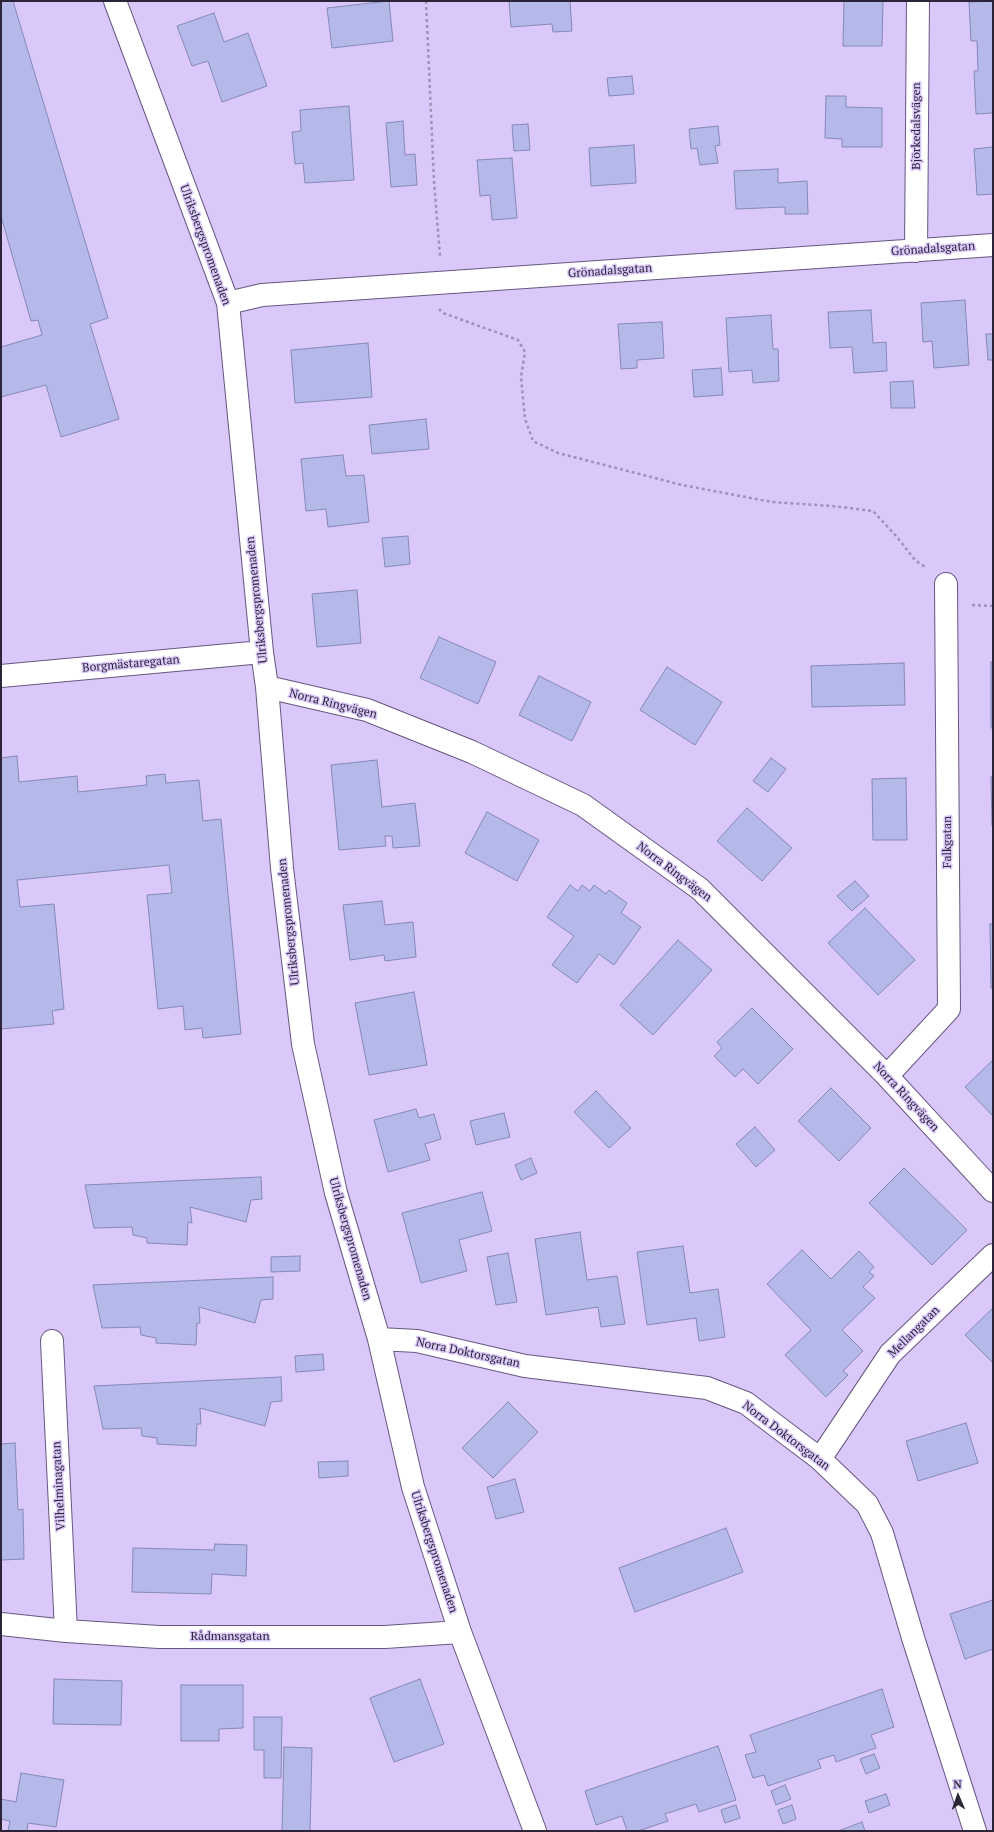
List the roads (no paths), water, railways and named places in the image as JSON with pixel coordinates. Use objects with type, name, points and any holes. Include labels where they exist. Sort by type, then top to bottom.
[{"type":"street","name":"Ulriksbergspromenaden","points":[[115,1],[228,303],[262,652],[267,687],[282,868],[303,1044],[336,1193],[379,1339],[413,1486],[460,1632],[535,1831]]},
{"type":"street","name":"Björkedalsvägen","points":[[916,251],[918,1]]},
{"type":"street","name":"Grönadalsgatan","points":[[228,303],[262,294],[993,245]]},
{"type":"street","name":"Falkgatan","points":[[887,1076],[949,1009],[946,584]]},
{"type":"street","name":"Borgmästaregatan","points":[[1,676],[262,652]]},
{"type":"street","name":"Norra Ringvägen","points":[[267,687],[367,710],[472,752],[583,805],[700,889],[887,1076],[993,1191]]},
{"type":"street","name":"Mellangatan","points":[[820,1459],[890,1354],[993,1255]]},
{"type":"street","name":"Norra Doktorsgatan","points":[[379,1339],[416,1341],[525,1366],[707,1388],[746,1403],[820,1459],[867,1504],[882,1532],[914,1641],[975,1831]]},
{"type":"street","name":"Vilhelminagatan","points":[[52,1341],[66,1631]]},
{"type":"street","name":"Rådmansgatan","points":[[1,1624],[66,1631],[159,1637],[385,1637],[460,1632]]}]
